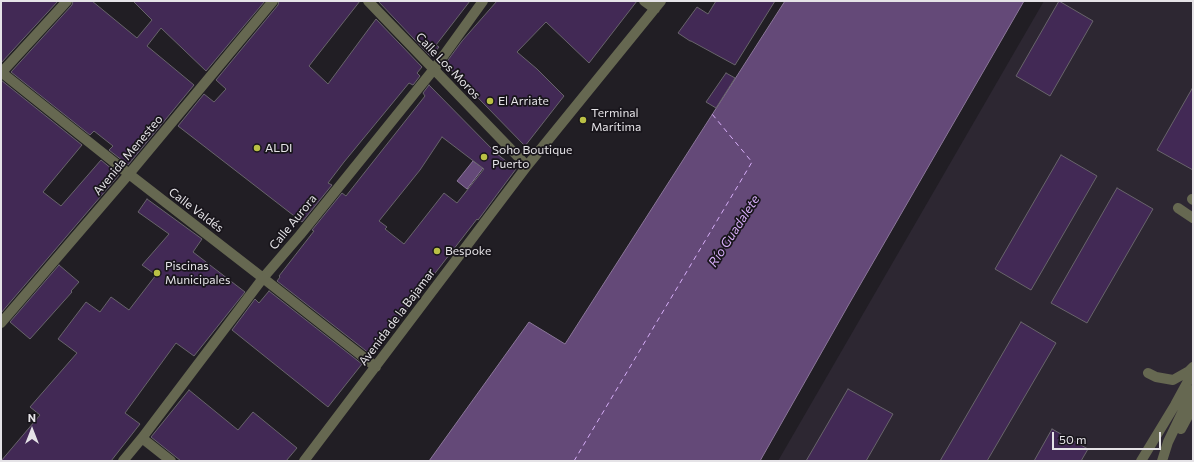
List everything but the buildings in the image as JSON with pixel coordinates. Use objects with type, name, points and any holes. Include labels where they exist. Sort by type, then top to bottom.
[{"type":"street","points":[[1,73],[67,1]]},
{"type":"street","name":"Avenida Menesteo","points":[[1,323],[129,174],[273,1]]},
{"type":"street","name":"Calle Los Moros","points":[[368,1],[527,166]]},
{"type":"street","name":"Calle Aurora","points":[[123,461],[264,278],[434,69],[484,1]]},
{"type":"street","points":[[644,1],[658,5]]},
{"type":"street","name":"Avenida de la Bajamar","points":[[304,461],[527,166],[658,5]]},
{"type":"street","name":"Calle Valdés","points":[[1,73],[376,367]]},
{"type":"street","points":[[1178,208],[1193,218]]},
{"type":"street","points":[[1148,373],[1156,377],[1173,380],[1193,367]]},
{"type":"street","points":[[1141,461],[1193,372]]},
{"type":"street","points":[[1163,461],[1168,442],[1193,390]]},
{"type":"street","points":[[1163,461],[1193,407]]},
{"type":"street","points":[[142,438],[171,461]]},
{"type":"shaded area","points":[[1044,1],[1193,1],[1193,461],[778,461]]},
{"type":"water","name":"Río Guadalete","points":[[785,1],[1024,1],[760,461],[429,461],[529,322],[565,344]]},
{"type":"water","points":[[473,161],[483,168],[467,189],[457,181]]},
{"type":"ferry route","points":[[574,461],[752,162],[712,114]]},
{"type":"place","name":"El Arriate","points":[[490,101]]},
{"type":"place","name":"Terminal Marítima","points":[[583,120]]},
{"type":"place","name":"ALDI","points":[[257,148]]},
{"type":"place","name":"Soho Boutique Puerto","points":[[484,157]]},
{"type":"place","name":"Bespoke","points":[[437,251]]},
{"type":"place","name":"Piscinas Municipales","points":[[157,273]]}]
